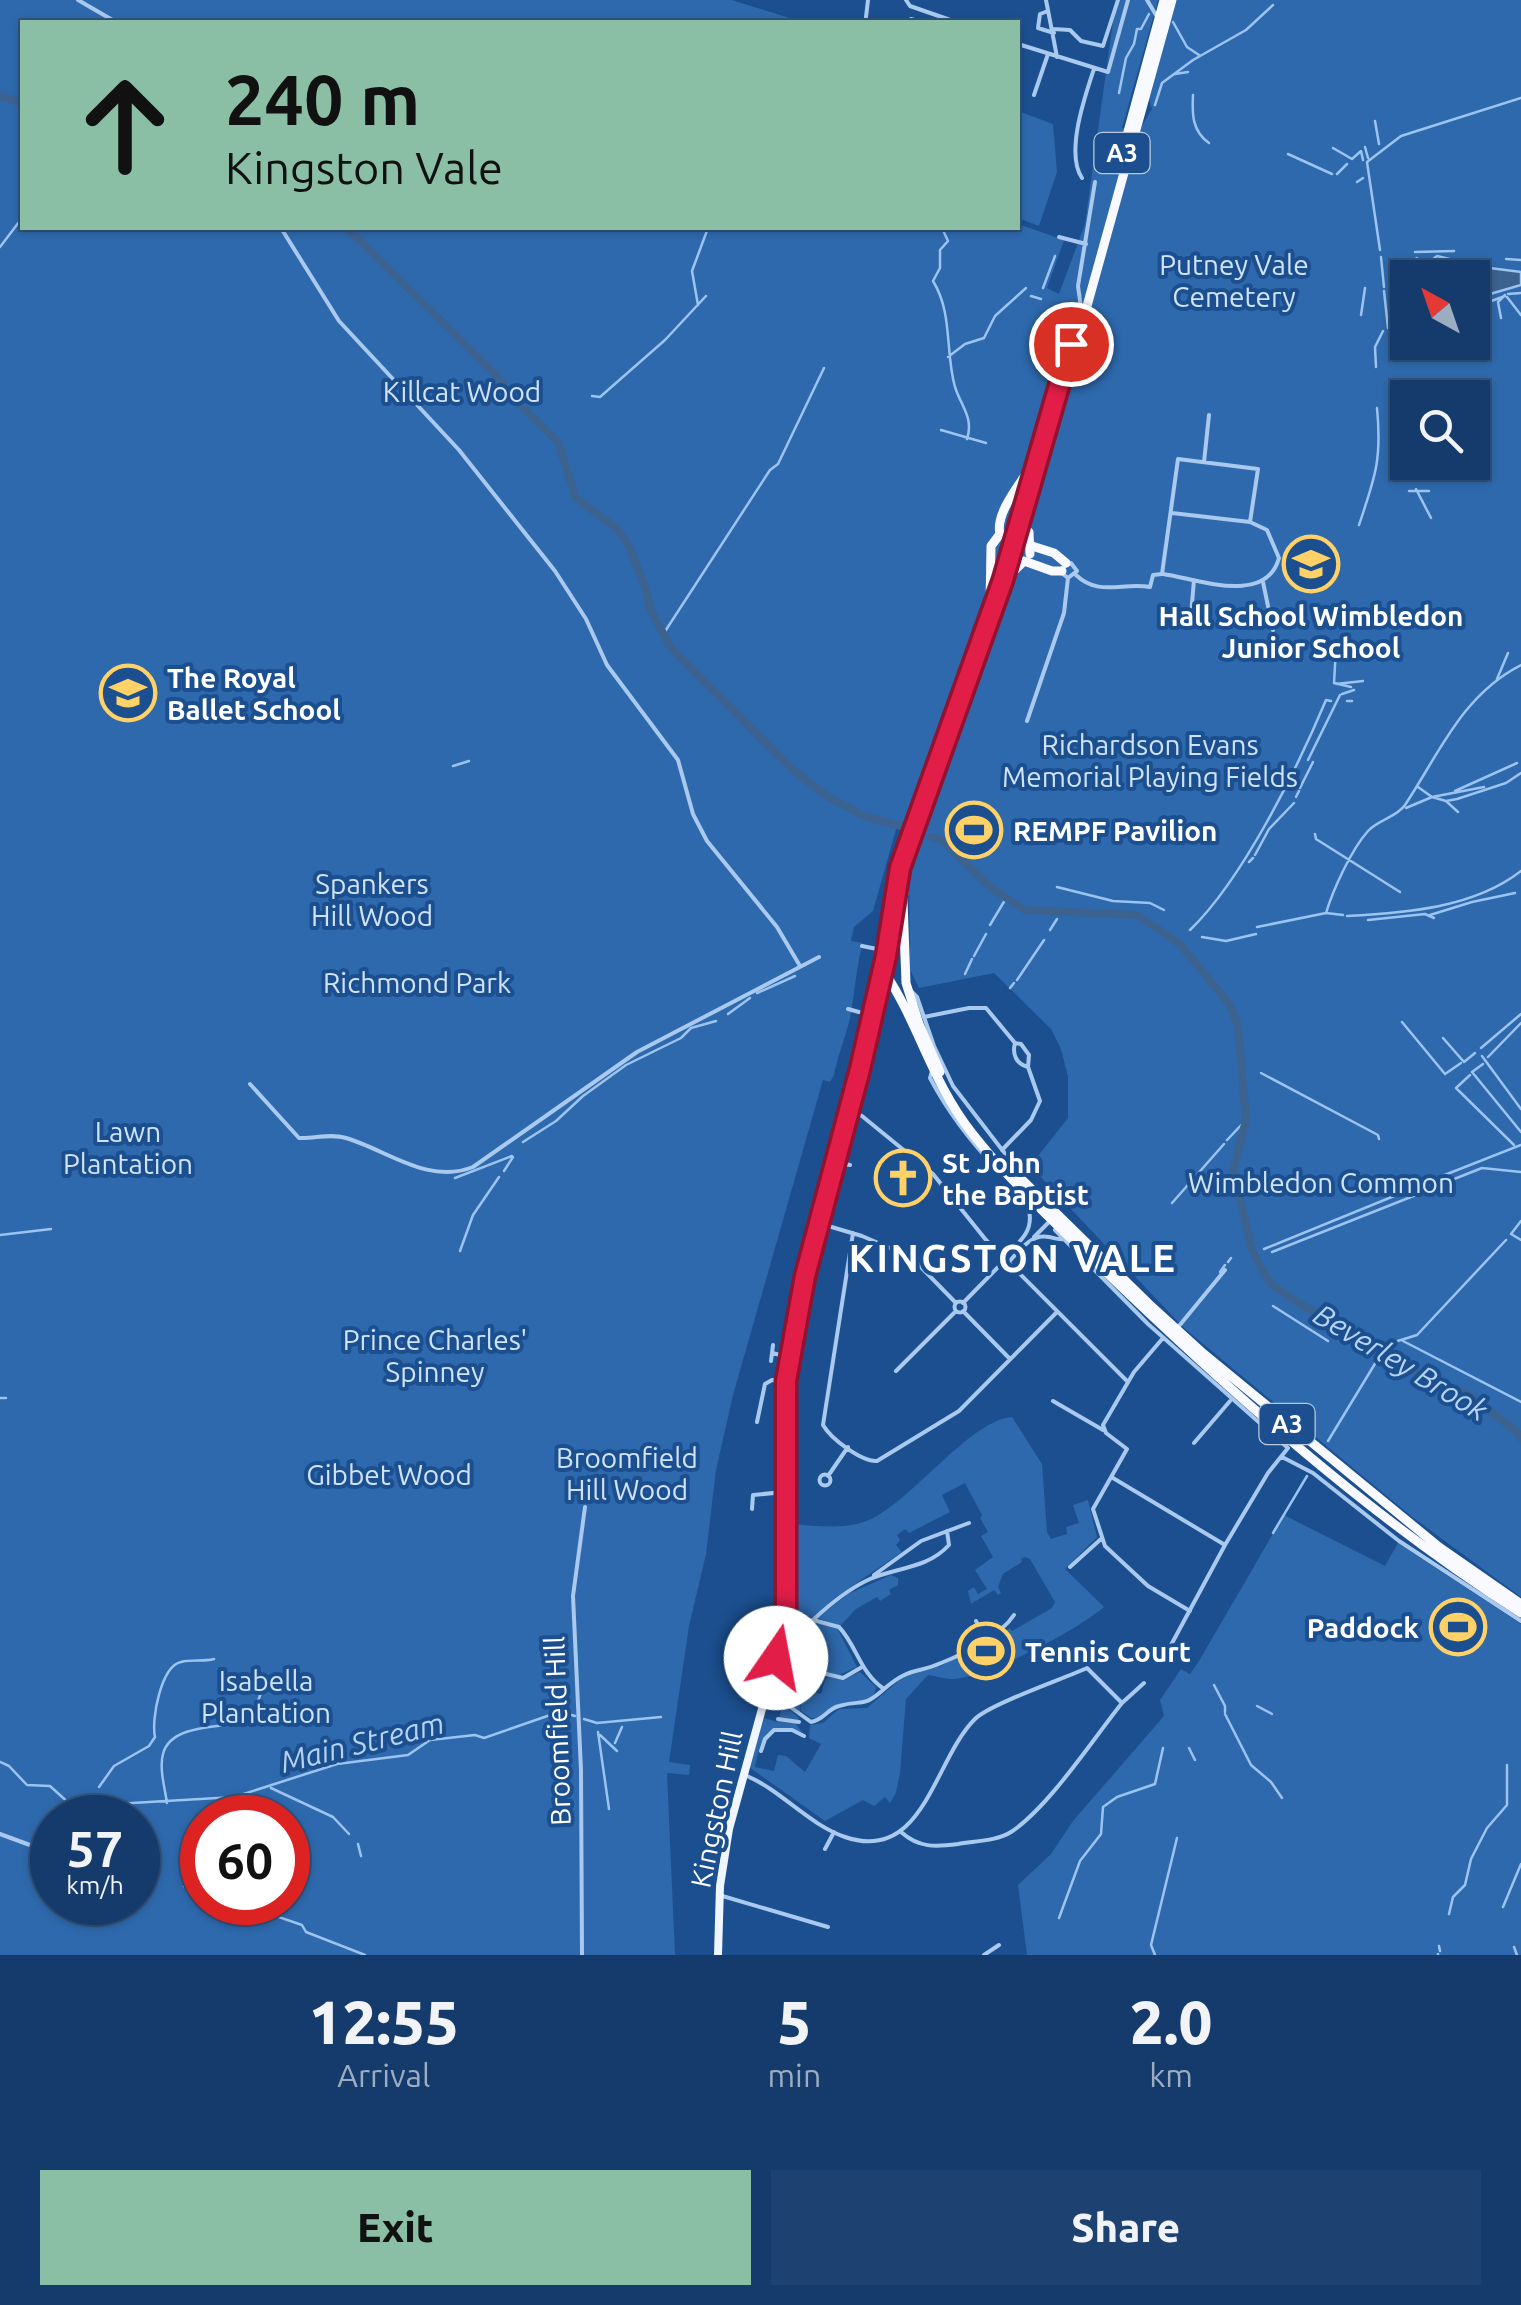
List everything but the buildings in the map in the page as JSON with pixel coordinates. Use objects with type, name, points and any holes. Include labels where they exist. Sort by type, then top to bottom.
[{"type":"highway","name":"A3","points":[[1168,0],[1158,20],[1026,524],[1010,543],[979,648],[904,864],[886,951],[886,976],[894,984],[931,1074],[994,1159],[1160,1326],[1350,1488],[1521,1617]]},
{"type":"highway","name":"A3","points":[[1033,554],[1027,546],[1026,524],[1041,451],[1168,0]]},
{"type":"highway","name":"A3","points":[[1041,451],[1006,503],[998,524],[1010,543],[1010,575],[904,864],[904,970],[927,1046],[951,1092],[980,1134],[1176,1330],[1399,1515],[1521,1604]]},
{"type":"highway","name":"A3","points":[[979,648],[992,595],[991,546],[1010,543]]},
{"type":"highway","points":[[1010,575],[1033,554],[1054,553],[1065,571],[1052,572],[1033,554]]},
{"type":"main road","points":[[876,1000],[884,966]]},
{"type":"main road","points":[[786,1494],[786,1381],[818,1223],[838,1178],[866,1013],[904,970]]},
{"type":"main road","name":"Kingston Hill","points":[[718,1955],[726,1850],[742,1775],[784,1624],[786,1494]]},
{"type":"street","points":[[78,0],[113,20]]},
{"type":"street","points":[[866,16],[868,0]]},
{"type":"street","points":[[906,0],[932,20]]},
{"type":"street","points":[[1046,0],[1057,57]]},
{"type":"street","points":[[1049,10],[1040,14],[1038,28],[1070,30],[1081,40],[1103,46],[1118,0]]},
{"type":"street","points":[[1020,45],[1110,71],[1128,0]]},
{"type":"street","points":[[1147,0],[1158,20]]},
{"type":"street","points":[[1034,95],[1048,54]]},
{"type":"street","points":[[1082,178],[1075,155],[1094,69]]},
{"type":"street","points":[[1085,291],[1086,244],[1095,182]]},
{"type":"street","points":[[282,230],[340,321],[459,450],[554,571],[580,609],[607,664],[678,760],[693,814],[707,841],[777,928],[800,966]]},
{"type":"street","points":[[1059,237],[1086,244]]},
{"type":"street","points":[[1204,462],[1210,415]]},
{"type":"street","points":[[1162,574],[1178,459],[1258,469],[1250,522]]},
{"type":"street","points":[[1065,571],[1104,590],[1122,584],[1150,587],[1153,574],[1243,587],[1263,582],[1275,572],[1279,553],[1267,530],[1250,522],[1172,513]]},
{"type":"street","points":[[1065,571],[1076,566],[1076,575]]},
{"type":"street","points":[[1026,721],[1064,613],[1065,571]]},
{"type":"street","points":[[1191,615],[1194,579]]},
{"type":"street","points":[[1263,582],[1273,630]]},
{"type":"street","points":[[862,946],[886,951]]},
{"type":"street","points":[[251,1086],[293,1134],[302,1139],[340,1136],[410,1165],[446,1172],[467,1170],[636,1052],[819,957]]},
{"type":"street","points":[[907,989],[917,996],[953,1086],[1020,1170],[1019,1176]]},
{"type":"street","points":[[924,1017],[986,1008],[1015,1042],[1026,1048],[1028,1067],[1039,1094],[1038,1108],[1002,1150]]},
{"type":"street","points":[[848,1009],[866,1013]]},
{"type":"street","points":[[1015,1042],[1018,1062],[1028,1067]]},
{"type":"street","points":[[931,1074],[968,1138],[1047,1223],[1164,1338],[1288,1448],[1268,1473],[1225,1545],[1164,1658]]},
{"type":"street","points":[[850,1110],[933,1174],[1005,1260],[1128,1382]]},
{"type":"street","points":[[838,1178],[845,1164],[850,1165]]},
{"type":"street","points":[[956,1304],[963,1303],[1027,1234],[1032,1207]]},
{"type":"street","points":[[818,1223],[910,1256],[956,1304],[956,1311],[896,1372]]},
{"type":"street","points":[[1005,1260],[1047,1223]]},
{"type":"street","points":[[853,1233],[823,1425],[868,1461],[877,1461],[959,1412],[1056,1313]]},
{"type":"street","points":[[1032,1239],[1064,1239]]},
{"type":"street","points":[[1176,1330],[1225,1270]]},
{"type":"street","points":[[963,1303],[964,1311],[1010,1360]]},
{"type":"street","points":[[956,1311],[964,1311]]},
{"type":"street","points":[[1102,1430],[1128,1382],[1164,1338]]},
{"type":"street","points":[[770,1361],[773,1345]]},
{"type":"street","points":[[772,1354],[789,1357]]},
{"type":"street","points":[[757,1422],[763,1386],[772,1380],[786,1381]]},
{"type":"street","points":[[1194,1442],[1232,1400]]},
{"type":"street","points":[[1052,1401],[1127,1448],[1093,1506],[1105,1546],[1148,1586],[1190,1611]]},
{"type":"street","points":[[828,1476],[848,1447]]},
{"type":"street","points":[[1282,1457],[1313,1472],[1400,1541],[1521,1617]]},
{"type":"street","points":[[1112,1477],[1225,1545]]},
{"type":"street","points":[[752,1509],[753,1495],[786,1494]]},
{"type":"street","name":"Broomfield Hill","points":[[582,1955],[581,1770],[573,1596],[586,1507]]},
{"type":"street","points":[[784,1624],[794,1626],[813,1620],[837,1598],[921,1541],[968,1523]]},
{"type":"street","points":[[870,1578],[900,1572],[942,1552],[949,1545],[947,1531]]},
{"type":"street","points":[[1070,1567],[1102,1538]]},
{"type":"street","points":[[778,1719],[811,1722],[821,1720],[834,1707],[866,1703],[906,1673],[939,1664],[986,1640],[1014,1615]]},
{"type":"street","points":[[813,1620],[844,1631],[862,1667],[884,1689]]},
{"type":"street","points":[[976,1622],[986,1640]]},
{"type":"street","points":[[777,1696],[789,1665],[843,1678],[862,1667]]},
{"type":"street","points":[[742,1775],[754,1779],[824,1828],[862,1841],[901,1832],[929,1797],[958,1741],[980,1715],[1086,1668],[1122,1703]]},
{"type":"street","points":[[901,1832],[917,1844],[930,1847],[995,1838],[1013,1831],[1044,1801],[1122,1703],[1144,1683]]},
{"type":"street","points":[[761,1752],[765,1739],[774,1730],[792,1730],[804,1736],[801,1720],[767,1690]]},
{"type":"street","points":[[824,1828],[832,1820]]},
{"type":"street","points":[[817,1850],[827,1852],[834,1832]]},
{"type":"street","points":[[0,1834],[30,1845]]},
{"type":"street","points":[[720,1894],[828,1928]]},
{"type":"street","points":[[984,1955],[1000,1945]]},
{"type":"green space","points":[[0,0],[731,0],[796,20],[20,20],[20,230],[1020,230],[1020,225],[1064,240],[1047,288],[1059,294],[1085,224],[1114,14],[1120,0],[1158,0],[1122,128],[1140,129],[1152,109],[1148,95],[1177,0],[1521,0],[1521,1597],[1411,1516],[1184,1328],[1030,1166],[1068,1118],[1068,1077],[1061,1049],[1051,1029],[994,973],[919,988],[910,970],[909,877],[921,833],[897,826],[873,911],[854,927],[851,941],[863,943],[849,1021],[834,1075],[830,1082],[823,1080],[733,1395],[716,1470],[706,1554],[689,1626],[669,1762],[690,1765],[689,1775],[667,1773],[675,1955],[0,1955]]},
{"type":"green space","points":[[1020,112],[1053,124],[1057,172],[1039,226],[1020,219]]},
{"type":"green space","points":[[1012,1417],[1042,1464],[1047,1532],[1051,1539],[1067,1534],[1066,1527],[1079,1523],[1073,1505],[1088,1500],[1097,1537],[1065,1569],[1104,1607],[1053,1640],[1009,1662],[952,1679],[928,1675],[906,1699],[900,1773],[890,1803],[885,1797],[874,1806],[863,1800],[825,1821],[749,1767],[764,1718],[778,1722],[783,1704],[799,1718],[795,1723],[802,1732],[782,1730],[768,1735],[755,1767],[774,1771],[778,1755],[786,1756],[805,1772],[821,1744],[809,1738],[810,1725],[823,1723],[839,1709],[867,1708],[903,1677],[941,1666],[972,1648],[975,1652],[1010,1628],[1012,1631],[1052,1608],[1055,1602],[1030,1559],[1025,1557],[1003,1574],[998,1587],[1001,1593],[998,1595],[994,1590],[971,1604],[968,1591],[974,1587],[978,1594],[987,1589],[975,1570],[993,1557],[981,1536],[988,1532],[982,1515],[965,1483],[942,1495],[950,1512],[897,1535],[900,1540],[896,1545],[902,1552],[812,1618],[788,1624],[792,1524],[840,1526],[869,1520],[903,1497],[978,1432]]},
{"type":"green space","points":[[1284,1515],[1385,1566],[1398,1543],[1521,1624],[1521,1955],[1027,1955],[1018,1885],[1051,1854],[1073,1821],[1164,1716],[1160,1700],[1181,1669],[1190,1674],[1199,1661]]},
{"type":"green space","points":[[891,1575],[898,1578],[898,1585],[889,1590],[891,1594],[856,1609],[840,1626],[817,1618],[848,1594]]},
{"type":"green space","points":[[816,1622],[837,1628],[857,1667],[839,1675],[789,1663],[784,1684],[777,1693],[772,1690],[788,1627]]},
{"type":"green space","points":[[860,1672],[876,1687],[874,1696],[841,1704],[818,1718],[801,1711],[801,1698],[800,1714],[779,1696],[786,1687],[821,1694],[829,1677],[843,1680]]},
{"type":"shaded area","points":[[1490,268],[1521,272],[1521,285],[1490,294]]},
{"type":"waterway","points":[[1155,105],[1162,83],[1246,30],[1273,5]]},
{"type":"waterway","points":[[1119,93],[1137,29],[1141,29],[1149,14]]},
{"type":"waterway","points":[[1173,22],[1187,47],[1199,55]]},
{"type":"waterway","points":[[1175,74],[1188,72]]},
{"type":"waterway","points":[[1193,95],[1196,128],[1209,143]]},
{"type":"waterway","name":"Beverley Brook","points":[[0,96],[20,102]]},
{"type":"waterway","points":[[1380,250],[1367,162],[1401,136],[1521,98]]},
{"type":"waterway","points":[[1375,121],[1379,144]]},
{"type":"waterway","points":[[1365,147],[1368,158]]},
{"type":"waterway","points":[[1333,148],[1352,159],[1361,151],[1363,160]]},
{"type":"waterway","points":[[1288,154],[1332,174]]},
{"type":"waterway","points":[[1337,174],[1347,164]]},
{"type":"waterway","points":[[1357,182],[1363,178]]},
{"type":"waterway","points":[[0,247],[20,221]]},
{"type":"waterway","name":"Beverley Brook","points":[[349,230],[558,442],[576,498],[617,529],[630,548],[651,611],[671,648],[793,770],[828,797],[864,816],[904,827]]},
{"type":"waterway","points":[[698,305],[692,271],[707,230]]},
{"type":"waterway","points":[[943,230],[948,241],[940,250],[940,268],[933,281],[946,319],[955,387],[968,418],[967,439]]},
{"type":"waterway","points":[[1415,252],[1454,251]]},
{"type":"waterway","points":[[1043,288],[1055,256]]},
{"type":"waterway","points":[[1381,257],[1384,287]]},
{"type":"waterway","points":[[1506,259],[1521,260]]},
{"type":"waterway","points":[[948,357],[965,344],[984,338],[995,316],[1026,288]]},
{"type":"waterway","points":[[1361,315],[1365,288]]},
{"type":"waterway","points":[[1384,291],[1388,328]]},
{"type":"waterway","points":[[1508,294],[1521,293]]},
{"type":"waterway","points":[[1501,318],[1498,302],[1505,295]]},
{"type":"waterway","points":[[592,396],[600,397],[665,340],[706,296]]},
{"type":"waterway","points":[[1031,296],[1041,299]]},
{"type":"waterway","points":[[1490,301],[1505,296]]},
{"type":"waterway","points":[[1507,297],[1521,315]]},
{"type":"waterway","points":[[1376,367],[1375,347],[1383,331]]},
{"type":"waterway","points":[[662,636],[770,470],[778,464],[824,368]]},
{"type":"waterway","points":[[1359,525],[1376,468],[1377,408]]},
{"type":"waterway","points":[[941,430],[986,443]]},
{"type":"waterway","points":[[1416,489],[1431,518]]},
{"type":"waterway","points":[[1409,491],[1429,491]]},
{"type":"waterway","points":[[1336,648],[1334,683],[1351,687]]},
{"type":"waterway","points":[[1497,679],[1508,653]]},
{"type":"waterway","points":[[1326,913],[1343,870],[1362,839],[1372,827],[1405,805],[1467,709],[1500,678],[1521,665]]},
{"type":"waterway","points":[[1336,684],[1363,681]]},
{"type":"waterway","points":[[1342,694],[1354,690]]},
{"type":"waterway","points":[[1308,760],[1340,695]]},
{"type":"waterway","points":[[1190,930],[1249,853],[1326,700],[1331,701]]},
{"type":"waterway","points":[[1347,701],[1352,701]]},
{"type":"waterway","points":[[453,766],[469,761]]},
{"type":"waterway","points":[[1300,788],[1313,762]]},
{"type":"waterway","points":[[1455,791],[1517,763]]},
{"type":"waterway","points":[[1406,808],[1432,797],[1457,799],[1506,783],[1521,773]]},
{"type":"waterway","points":[[1418,787],[1432,797],[1484,787]]},
{"type":"waterway","points":[[1296,797],[1299,791]]},
{"type":"waterway","points":[[1446,801],[1458,812]]},
{"type":"waterway","points":[[1255,855],[1269,829],[1294,803]]},
{"type":"waterway","points":[[1315,834],[1316,839],[1400,892]]},
{"type":"waterway","name":"Beverley Brook","points":[[931,837],[942,840],[991,888],[1025,910],[1137,915],[1180,944],[1230,1005],[1238,1026],[1246,1120],[1233,1171],[1252,1249],[1273,1286],[1420,1376],[1469,1395],[1521,1439]]},
{"type":"waterway","points":[[1249,862],[1253,858]]},
{"type":"waterway","points":[[1347,916],[1461,901],[1521,871]]},
{"type":"waterway","points":[[1057,887],[1113,901],[1150,903],[1164,910]]},
{"type":"waterway","points":[[1430,915],[1515,893]]},
{"type":"waterway","points":[[990,925],[1005,900]]},
{"type":"waterway","points":[[1257,927],[1326,913],[1343,915]]},
{"type":"waterway","points":[[1368,920],[1425,914],[1434,918]]},
{"type":"waterway","points":[[1050,930],[1057,919]]},
{"type":"waterway","points":[[974,956],[986,934]]},
{"type":"waterway","points":[[1202,937],[1226,941],[1256,934]]},
{"type":"waterway","points":[[1017,980],[1044,940]]},
{"type":"waterway","points":[[965,974],[972,959]]},
{"type":"waterway","points":[[757,993],[795,976]]},
{"type":"waterway","points":[[1010,988],[1014,983]]},
{"type":"waterway","points":[[728,1014],[750,998]]},
{"type":"waterway","points":[[1481,1048],[1521,1014]]},
{"type":"waterway","points":[[523,1142],[626,1065],[681,1038],[691,1028],[716,1021]]},
{"type":"waterway","points":[[1402,1022],[1445,1074],[1461,1063]]},
{"type":"waterway","points":[[1488,1057],[1521,1023]]},
{"type":"waterway","points":[[1443,1038],[1464,1062],[1475,1053]]},
{"type":"waterway","points":[[1482,1056],[1521,1109]]},
{"type":"waterway","points":[[1483,1064],[1472,1072],[1521,1132]]},
{"type":"waterway","points":[[1261,1073],[1378,1135],[1379,1139]]},
{"type":"waterway","points":[[1470,1075],[1456,1088],[1514,1145]]},
{"type":"waterway","points":[[1227,1140],[1246,1120]]},
{"type":"waterway","points":[[1172,1203],[1224,1144]]},
{"type":"waterway","points":[[1432,1180],[1521,1145]]},
{"type":"waterway","points":[[455,1178],[512,1156]]},
{"type":"waterway","points":[[504,1171],[513,1157]]},
{"type":"waterway","points":[[1439,1185],[1482,1168],[1521,1172]]},
{"type":"waterway","points":[[460,1251],[473,1215],[499,1177]]},
{"type":"waterway","points":[[1264,1249],[1426,1183]]},
{"type":"waterway","points":[[1272,1252],[1426,1191]]},
{"type":"waterway","points":[[1521,1221],[1511,1234],[1521,1240]]},
{"type":"waterway","points":[[0,1235],[51,1229]]},
{"type":"waterway","points":[[1388,1344],[1417,1335],[1506,1240]]},
{"type":"waterway","points":[[1228,1262],[1231,1258]]},
{"type":"waterway","points":[[1220,1272],[1225,1265]]},
{"type":"waterway","points":[[1273,1306],[1328,1341]]},
{"type":"waterway","points":[[1403,1341],[1521,1402]]},
{"type":"waterway","points":[[1328,1441],[1376,1362]]},
{"type":"waterway","points":[[0,1398],[6,1398]]},
{"type":"waterway","points":[[1273,1533],[1307,1476]]},
{"type":"waterway","points":[[99,1787],[114,1766],[149,1746],[155,1737],[159,1695],[174,1666],[185,1661],[214,1659]]},
{"type":"waterway","points":[[255,1711],[264,1683],[277,1677]]},
{"type":"waterway","points":[[1214,1685],[1225,1712]]},
{"type":"waterway","points":[[1257,1706],[1272,1714]]},
{"type":"waterway","points":[[562,1712],[575,1716]]},
{"type":"waterway","name":"Main Stream","points":[[160,1801],[234,1797],[337,1764],[408,1755],[430,1740],[475,1735],[484,1738],[556,1713]]},
{"type":"waterway","points":[[1225,1714],[1251,1765],[1282,1798]]},
{"type":"waterway","points":[[584,1719],[597,1723],[661,1717]]},
{"type":"waterway","points":[[167,1803],[162,1766],[168,1744],[188,1731],[251,1721]]},
{"type":"waterway","points":[[615,1743],[622,1727]]},
{"type":"waterway","points":[[598,1732],[609,1809]]},
{"type":"waterway","points":[[600,1735],[617,1751]]},
{"type":"waterway","points":[[1059,1918],[1080,1861],[1101,1834],[1103,1807],[1117,1797],[1155,1784],[1163,1748]]},
{"type":"waterway","points":[[1189,1748],[1195,1760]]},
{"type":"waterway","points":[[0,1762],[27,1785],[50,1786],[60,1795]]},
{"type":"waterway","points":[[1449,1914],[1453,1897],[1465,1885],[1471,1859],[1487,1828],[1507,1805],[1507,1765]]},
{"type":"waterway","points":[[271,1788],[333,1817],[349,1834]]},
{"type":"waterway","points":[[1155,1955],[1151,1945],[1177,1838]]},
{"type":"waterway","points":[[358,1844],[361,1856]]},
{"type":"waterway","points":[[1503,1907],[1521,1864]]},
{"type":"waterway","points":[[302,1925],[306,1932],[365,1955]]},
{"type":"waterway","points":[[1439,1946],[1440,1951]]},
{"type":"waterway","points":[[1514,1947],[1517,1955]]},
{"type":"place","name":"Hall School Wimbledon Junior School","points":[[1311,564]]},
{"type":"place","name":"The Royal Ballet School","points":[[128,693]]},
{"type":"place","name":"REMPF Pavilion","points":[[974,830]]},
{"type":"place","name":"St John the Baptist","points":[[903,1178]]},
{"type":"place","name":"Paddock","points":[[1458,1627]]},
{"type":"place","name":"Tennis Court","points":[[986,1651]]},
{"type":"district","name":"KINGSTON VALE","points":[[1013,1258]]},
{"type":"route","points":[[776,1658],[786,1608],[786,1381],[805,1276],[851,1108],[886,956],[900,868],[1014,548],[1071,344]]},
{"type":"park label","name":"Putney Vale Cemetery","points":[[1234,280]]},
{"type":"park label","name":"Killcat Wood","points":[[462,391]]},
{"type":"park label","name":"Richardson Evans Memorial Playing Fields","points":[[1150,760]]},
{"type":"park label","name":"Spankers Hill Wood","points":[[372,899]]},
{"type":"park label","name":"Richmond Park","points":[[417,982]]},
{"type":"park label","name":"Lawn Plantation","points":[[128,1147]]},
{"type":"park label","name":"Wimbledon Common","points":[[1321,1182]]},
{"type":"park label","name":"Prince Charles' Spinney","points":[[435,1355]]},
{"type":"park label","name":"Broomfield Hill Wood","points":[[627,1473]]},
{"type":"park label","name":"Gibbet Wood","points":[[389,1474]]},
{"type":"park label","name":"Isabella Plantation","points":[[266,1696]]}]
